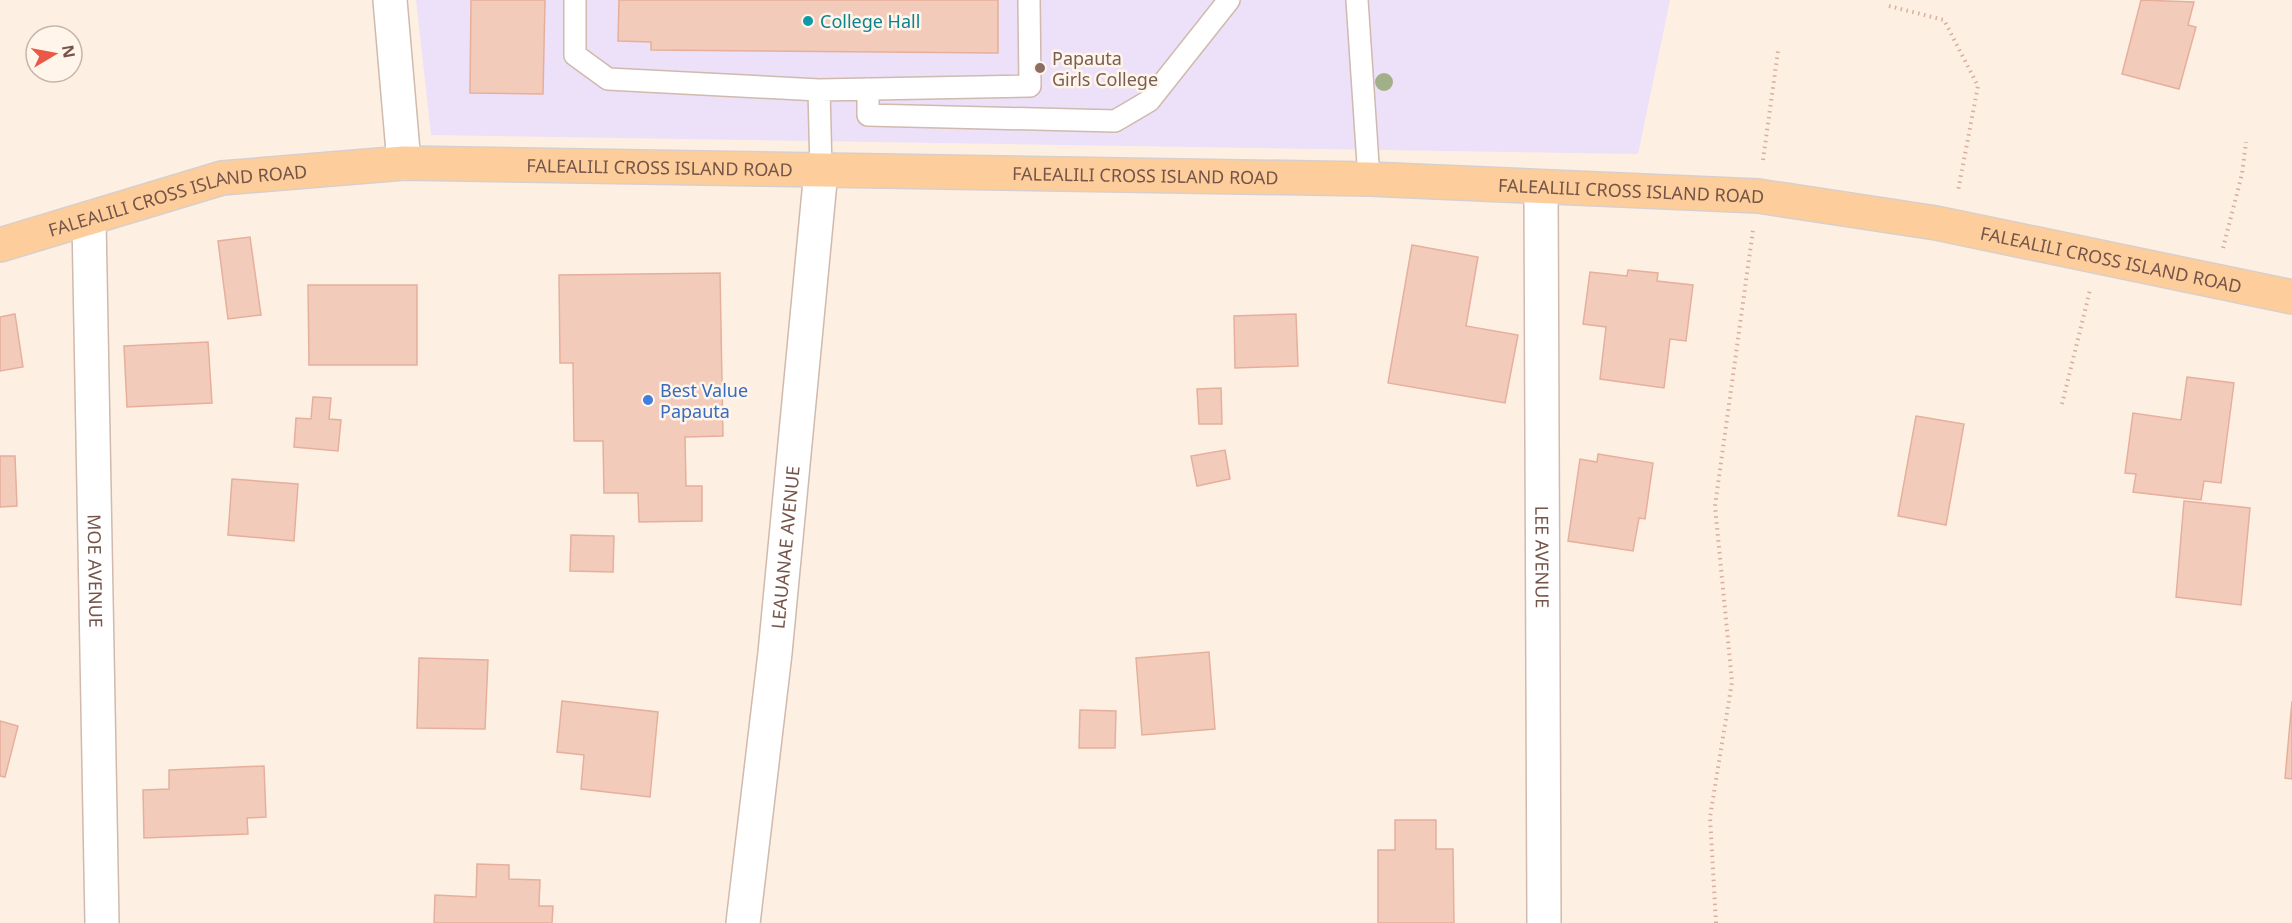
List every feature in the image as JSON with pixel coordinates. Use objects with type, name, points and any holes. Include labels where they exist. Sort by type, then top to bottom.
[{"type":"main road","name":"FALEALILI CROSS ISLAND ROAD","points":[[0,245],[222,178],[404,163],[1369,179],[1541,189],[1758,196],[1950,227],[2292,297]]},
{"type":"street","points":[[390,0],[404,163]]},
{"type":"street","name":"LEAUANAE AVENUE","points":[[743,923],[775,653],[821,171]]},
{"type":"street","name":"LEE AVENUE","points":[[1541,189],[1544,923]]},
{"type":"street","name":"MOE AVENUE","points":[[89,220],[102,923]]},
{"type":"lane","points":[[575,0],[575,55],[608,79],[819,90],[1030,86],[1029,0]]},
{"type":"lane","points":[[868,89],[868,115],[1115,121],[1149,101],[1229,0]]},
{"type":"lane","points":[[1357,0],[1369,179]]},
{"type":"lane","points":[[819,90],[821,171]]},
{"type":"path","points":[[1889,6],[1944,20],[1978,86],[1950,227]]},
{"type":"path","points":[[1716,923],[1710,817],[1732,682],[1715,506],[1778,51]]},
{"type":"path","points":[[2216,281],[2242,174],[2246,142]]},
{"type":"path","points":[[2062,404],[2086,311],[2096,257]]},
{"type":"shaded area","name":"Papauta Girls College","points":[[416,0],[1670,0],[1638,154],[431,135]]},
{"type":"building","points":[[471,0],[545,0],[543,94],[470,93]]},
{"type":"building","name":"College Hall","points":[[619,0],[998,0],[998,53],[651,50],[651,42],[618,41]]},
{"type":"building","points":[[2141,0],[2194,2],[2188,25],[2196,27],[2179,89],[2122,74]]},
{"type":"building","points":[[250,237],[261,315],[228,319],[218,241]]},
{"type":"building","points":[[1412,245],[1478,257],[1466,326],[1518,335],[1505,403],[1388,383]]},
{"type":"building","points":[[1628,270],[1658,273],[1657,281],[1693,285],[1686,341],[1670,339],[1664,388],[1600,379],[1606,327],[1583,324],[1590,272],[1627,276]]},
{"type":"building","name":"Best Value Papauta","points":[[720,273],[723,436],[685,437],[686,486],[702,486],[702,521],[639,522],[638,493],[604,493],[603,441],[574,441],[573,363],[560,363],[559,275]]},
{"type":"building","points":[[308,285],[417,285],[417,365],[309,365]]},
{"type":"building","points":[[15,314],[23,367],[0,371],[0,317]]},
{"type":"building","points":[[1296,314],[1298,366],[1235,368],[1234,316]]},
{"type":"building","points":[[208,342],[212,403],[127,407],[124,346]]},
{"type":"building","points":[[2187,377],[2234,383],[2221,483],[2204,481],[2201,500],[2133,492],[2136,474],[2125,473],[2133,413],[2181,420]]},
{"type":"building","points":[[1221,388],[1222,424],[1199,424],[1197,389]]},
{"type":"building","points":[[313,397],[331,398],[329,419],[341,420],[338,451],[294,447],[296,418],[311,419]]},
{"type":"building","points":[[1916,416],[1964,424],[1946,525],[1898,516]]},
{"type":"building","points":[[1225,450],[1230,479],[1197,486],[1191,456]]},
{"type":"building","points":[[1598,454],[1653,463],[1645,519],[1639,518],[1633,551],[1568,541],[1580,459],[1597,462]]},
{"type":"building","points":[[0,456],[15,456],[17,506],[0,507]]},
{"type":"building","points":[[232,479],[298,484],[294,541],[228,535]]},
{"type":"building","points":[[2184,501],[2250,508],[2241,605],[2176,597]]},
{"type":"building","points":[[571,535],[614,536],[613,572],[570,571]]},
{"type":"building","points":[[1209,652],[1215,729],[1142,735],[1136,658]]},
{"type":"building","points":[[419,658],[488,660],[485,729],[417,728]]},
{"type":"building","points":[[562,701],[658,712],[650,797],[581,789],[584,755],[557,752]]},
{"type":"building","points":[[2292,701],[2292,779],[2285,778]]},
{"type":"building","points":[[1080,710],[1116,711],[1115,748],[1079,748]]},
{"type":"building","points":[[0,721],[18,726],[5,777],[0,776]]},
{"type":"building","points":[[264,766],[266,817],[247,818],[248,834],[144,838],[143,790],[169,789],[169,770]]},
{"type":"building","points":[[1395,820],[1436,820],[1436,849],[1453,849],[1454,923],[1378,923],[1378,850],[1395,850]]},
{"type":"building","points":[[477,864],[509,865],[509,879],[540,880],[539,906],[553,906],[552,923],[434,923],[435,895],[476,897]]},
{"type":"place","name":"College Hall","points":[[808,21]]},
{"type":"place","name":"Papauta Girls College","points":[[1040,68]]},
{"type":"place","name":"Best Value Papauta","points":[[648,400]]}]
